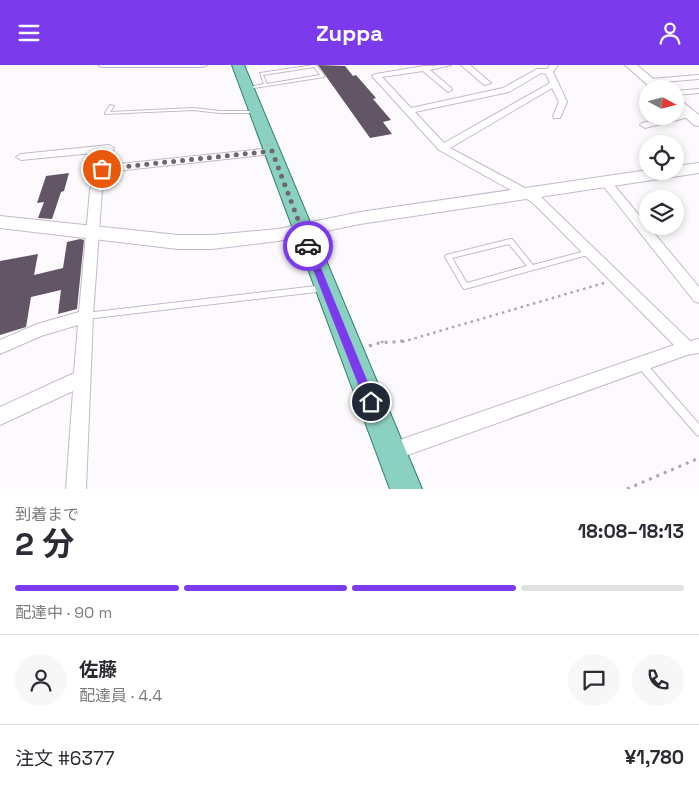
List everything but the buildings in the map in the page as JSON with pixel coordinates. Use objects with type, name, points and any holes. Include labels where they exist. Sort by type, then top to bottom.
[{"type":"main road","points":[[238,65],[271,146],[302,231],[406,489]]},
{"type":"street","points":[[102,65],[204,65]]},
{"type":"street","points":[[447,65],[376,76],[443,148],[536,199],[617,279],[693,347]]},
{"type":"street","points":[[465,65],[488,83]]},
{"type":"street","points":[[630,65],[649,80]]},
{"type":"street","points":[[408,111],[506,90],[540,71],[551,68],[554,84],[563,102],[557,116]]},
{"type":"street","points":[[424,69],[448,90]]},
{"type":"street","points":[[662,80],[699,77]]},
{"type":"street","points":[[443,148],[554,84]]},
{"type":"street","points":[[684,92],[699,91]]},
{"type":"street","points":[[102,169],[271,146]]},
{"type":"street","points":[[21,157],[109,148],[96,190],[86,316],[76,489]]},
{"type":"street","points":[[684,170],[699,168]]},
{"type":"street","points":[[0,222],[178,242],[254,239],[302,231],[360,217],[639,176]]},
{"type":"street","points":[[605,181],[699,297]]},
{"type":"street","points":[[0,347],[37,331],[86,316]]},
{"type":"street","points":[[391,452],[693,347]]},
{"type":"street","points":[[0,416],[82,378]]},
{"type":"lane","points":[[247,88],[266,85],[307,78],[323,76],[315,66],[261,74],[266,85]]},
{"type":"lane","points":[[300,68],[307,78]]},
{"type":"lane","points":[[112,106],[108,113],[193,109],[220,113],[257,113]]},
{"type":"lane","points":[[532,267],[510,241],[448,257],[466,286],[589,252]]},
{"type":"lane","points":[[86,316],[325,288]]},
{"type":"lane","points":[[641,364],[699,431]]},
{"type":"path","points":[[351,352],[383,341],[397,343],[617,279]]},
{"type":"path","points":[[628,489],[699,458]]},
{"type":"way so far","points":[[102,169],[272,151],[308,246]]},
{"type":"route","points":[[308,246],[371,402]]}]
